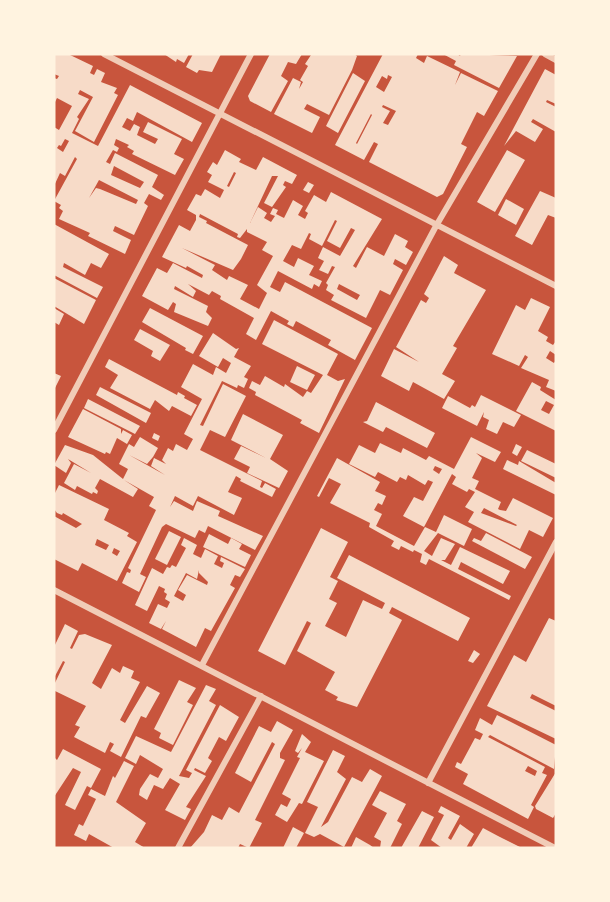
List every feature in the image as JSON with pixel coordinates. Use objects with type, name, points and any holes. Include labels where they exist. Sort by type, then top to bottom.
[{"type":"street","points":[[104,54],[556,286]]},
{"type":"street","points":[[54,430],[251,54]]},
{"type":"street","points":[[202,665],[436,226],[537,54]]},
{"type":"street","points":[[545,54],[556,60]]},
{"type":"street","points":[[428,783],[556,542]]},
{"type":"street","points":[[54,590],[555,848]]},
{"type":"street","points":[[178,848],[261,696]]},
{"type":"building","points":[[54,54],[68,54],[93,66],[90,73],[94,75],[97,69],[105,73],[101,82],[117,88],[114,93],[118,95],[94,142],[75,131],[93,97],[80,90],[78,94],[89,99],[77,117],[79,119],[72,133],[98,146],[130,85],[202,123],[192,142],[137,112],[133,121],[127,118],[122,127],[130,131],[134,124],[140,127],[137,135],[155,144],[158,139],[143,132],[148,122],[182,139],[174,154],[184,159],[175,175],[132,154],[134,151],[127,147],[129,145],[116,139],[114,145],[119,148],[117,152],[113,150],[106,162],[110,164],[115,153],[158,175],[152,187],[164,195],[161,200],[149,194],[144,203],[148,206],[134,235],[115,226],[113,231],[131,240],[125,254],[88,236],[90,233],[59,219],[63,211],[59,208],[61,205],[54,201],[77,159],[75,157],[65,176],[60,173],[54,186],[54,127],[59,130],[72,106],[57,98],[54,104],[54,78],[57,79],[59,76],[54,74]],"holes":[[[65,139],[69,141],[63,152],[57,148]],[[114,166],[144,182],[140,188],[111,175]],[[99,180],[138,200],[136,204],[96,188],[89,198]]]},
{"type":"building","points":[[164,54],[189,54],[184,63],[177,59],[176,62]]},
{"type":"building","points":[[193,54],[221,54],[212,72],[199,70],[197,73],[186,67]]},
{"type":"building","points":[[270,54],[302,54],[296,64],[288,62],[281,76],[288,81],[271,112],[250,101],[248,96]]},
{"type":"building","points":[[354,54],[357,56],[352,70],[329,115],[307,104],[304,109],[320,117],[312,133],[274,114],[293,78],[301,82],[299,89],[303,82],[300,80],[308,66],[305,64],[311,55]]},
{"type":"building","points":[[383,54],[418,54],[416,58],[424,63],[427,56],[460,72],[455,85],[461,73],[498,91],[484,116],[477,112],[461,144],[467,147],[443,194],[437,197],[369,162],[378,144],[374,142],[364,160],[335,145]],"holes":[[[388,75],[392,77],[384,92],[376,87],[382,76],[387,79]],[[383,105],[396,111],[388,125],[383,123],[390,111],[382,107]],[[371,114],[357,144],[356,143]]]},
{"type":"building","points":[[443,54],[517,56],[499,88],[454,65],[456,61]]},
{"type":"building","points":[[545,69],[556,75],[556,104],[547,100],[546,102],[556,107],[556,132],[533,119],[531,122],[543,129],[535,142],[516,131],[504,146]]},
{"type":"building","points":[[353,73],[365,81],[338,133],[326,126]]},
{"type":"building","points":[[225,150],[241,159],[239,162],[256,170],[263,157],[297,175],[292,184],[285,181],[283,185],[286,187],[272,207],[264,203],[278,176],[272,176],[250,223],[258,207],[267,213],[264,218],[271,222],[275,216],[270,214],[273,208],[278,210],[276,214],[284,218],[293,200],[303,206],[298,215],[305,219],[308,213],[305,211],[314,195],[326,202],[331,192],[382,219],[353,266],[356,268],[367,247],[384,256],[395,234],[408,241],[405,247],[413,252],[406,265],[395,259],[393,264],[403,270],[390,295],[380,290],[366,318],[331,300],[334,295],[326,290],[328,285],[326,283],[335,267],[332,266],[328,274],[319,270],[324,261],[318,258],[323,247],[340,256],[355,230],[351,228],[340,248],[327,241],[337,221],[335,220],[322,246],[309,239],[311,234],[309,233],[301,249],[292,245],[283,261],[294,267],[298,258],[314,266],[309,275],[322,281],[319,287],[314,284],[312,289],[278,271],[270,287],[280,292],[285,282],[372,328],[355,360],[328,345],[331,340],[296,321],[293,327],[287,324],[289,321],[271,311],[256,340],[246,334],[254,318],[220,299],[221,296],[212,291],[209,295],[188,284],[196,291],[193,297],[175,286],[174,289],[208,306],[206,312],[212,318],[208,326],[174,312],[176,304],[173,302],[168,310],[142,296],[157,268],[167,273],[173,263],[202,278],[203,275],[187,266],[186,268],[162,257],[179,225],[190,231],[196,220],[196,215],[187,210],[196,194],[201,196],[205,189],[220,198],[224,190],[208,182],[212,175],[207,172],[213,162],[217,165]],"holes":[[[234,172],[236,173],[229,187],[227,186]],[[200,214],[238,234],[237,237],[240,238],[247,229],[247,232],[267,242],[262,250],[273,256],[257,285],[267,293],[259,309],[240,299],[248,285],[229,276],[227,280],[212,270],[215,265],[182,248],[233,270],[241,259],[248,245],[199,217]],[[339,284],[360,295],[357,300],[337,289]]]},
{"type":"building","points":[[507,150],[525,160],[495,212],[477,202]]},
{"type":"building","points":[[308,182],[314,185],[309,193],[303,190]]},
{"type":"building","points":[[540,191],[556,198],[556,218],[548,215],[532,245],[515,236]]},
{"type":"building","points":[[506,199],[524,209],[516,225],[498,215]]},
{"type":"building","points":[[54,224],[109,254],[101,268],[91,263],[85,275],[64,263],[63,267],[103,287],[97,298],[54,275]]},
{"type":"building","points":[[444,256],[458,265],[454,273],[486,290],[453,346],[457,348],[442,374],[455,381],[444,399],[413,382],[409,391],[381,376],[394,349],[419,362],[396,347],[421,300],[426,303],[429,298],[424,294]]},
{"type":"building","points":[[54,278],[96,300],[84,324],[54,306]]},
{"type":"building","points":[[531,298],[550,307],[538,331],[548,337],[546,341],[553,345],[556,341],[556,355],[550,351],[546,358],[554,363],[556,360],[556,391],[546,387],[549,380],[521,368],[528,357],[525,355],[519,366],[492,354],[516,305],[525,310]]},
{"type":"building","points":[[54,308],[64,314],[59,325],[54,322]]},
{"type":"building","points":[[150,308],[203,336],[193,354],[142,322]]},
{"type":"building","points":[[274,320],[338,354],[327,375],[338,381],[345,379],[319,433],[300,423],[302,420],[255,395],[256,392],[249,388],[252,381],[260,385],[265,376],[284,387],[285,384],[303,397],[307,391],[311,393],[323,375],[262,344]]},
{"type":"building","points":[[140,329],[170,345],[160,361],[151,356],[153,351],[134,340]]},
{"type":"building","points":[[213,333],[236,349],[239,348],[234,357],[251,366],[244,377],[248,379],[244,388],[238,385],[237,388],[222,381],[200,425],[203,426],[223,384],[246,396],[225,437],[210,430],[200,450],[262,481],[260,487],[262,488],[265,483],[276,489],[272,497],[240,481],[241,479],[236,476],[228,492],[242,498],[234,515],[198,496],[193,506],[175,496],[170,507],[174,501],[193,511],[197,501],[220,511],[218,516],[263,536],[255,550],[208,526],[205,533],[199,530],[195,538],[166,524],[162,527],[140,574],[146,577],[139,592],[122,583],[127,572],[130,573],[131,570],[128,568],[156,510],[149,506],[154,497],[124,480],[138,489],[133,497],[100,479],[95,488],[98,491],[97,494],[93,492],[92,494],[77,486],[75,490],[64,483],[74,464],[91,473],[68,459],[71,463],[66,473],[54,465],[65,445],[93,455],[123,479],[128,469],[119,464],[129,444],[134,447],[140,437],[158,448],[153,457],[147,464],[129,455],[165,475],[151,466],[154,458],[166,464],[162,460],[168,448],[173,451],[176,444],[187,450],[193,439],[184,434],[202,399],[181,387],[193,364],[213,375],[216,367],[226,373],[231,363],[223,358],[218,367],[199,356]]},
{"type":"building","points":[[109,359],[177,395],[178,392],[185,396],[184,398],[197,405],[191,416],[172,406],[169,411],[155,400],[150,409],[110,388],[118,375],[105,367]]},
{"type":"building","points":[[297,366],[315,375],[307,390],[290,382]]},
{"type":"building","points":[[54,373],[61,376],[54,390]]},
{"type":"building","points":[[532,382],[556,400],[556,431],[516,411]],"holes":[[[546,401],[554,405],[549,414],[541,410]]]},
{"type":"building","points":[[100,387],[151,413],[146,423],[96,395]]},
{"type":"building","points":[[481,395],[521,415],[514,427],[503,422],[497,434],[486,429],[489,420],[483,417],[484,412],[477,426],[442,408],[448,396],[470,408],[472,405],[475,407]]},
{"type":"building","points":[[88,399],[140,426],[135,434],[84,408]]},
{"type":"building","points":[[376,402],[435,433],[427,448],[386,427],[383,432],[363,422],[367,421]]},
{"type":"building","points":[[83,409],[121,429],[121,434],[123,430],[132,435],[127,444],[117,438],[110,454],[106,452],[105,454],[68,437]]},
{"type":"building","points":[[243,414],[283,435],[270,459],[288,471],[279,488],[247,473],[250,467],[234,459],[241,446],[266,458],[231,440]]},
{"type":"building","points":[[154,433],[160,436],[158,441],[152,438]]},
{"type":"building","points":[[471,437],[501,452],[495,462],[476,453],[482,458],[472,478],[479,481],[475,489],[501,502],[498,509],[500,510],[506,511],[513,498],[553,518],[543,537],[529,530],[520,549],[468,522],[474,512],[465,507],[475,492],[469,489],[467,492],[452,484],[456,477],[452,474],[424,527],[403,516],[414,497],[423,501],[433,482],[428,480],[425,485],[408,475],[406,480],[400,477],[397,482],[378,472],[375,477],[349,464],[359,445],[375,453],[380,443],[401,453],[403,448],[426,460],[429,456],[454,469]],"holes":[[[435,466],[442,469],[439,474],[433,470]],[[484,508],[517,525],[481,513]]]},
{"type":"building","points":[[516,444],[522,447],[517,456],[512,453]]},
{"type":"building","points":[[527,450],[556,464],[556,478],[521,461]]},
{"type":"building","points":[[337,458],[380,482],[375,491],[386,496],[382,505],[378,503],[374,510],[382,514],[376,526],[414,546],[425,527],[436,532],[444,515],[472,529],[464,546],[438,533],[424,551],[432,556],[441,538],[455,544],[445,560],[441,560],[451,565],[460,547],[510,571],[503,584],[461,562],[458,569],[511,596],[509,600],[429,559],[426,565],[420,562],[422,554],[414,550],[413,552],[401,546],[399,550],[391,546],[394,541],[369,527],[370,523],[330,503],[341,484],[329,478],[319,497],[317,496]]},
{"type":"building","points":[[507,460],[518,465],[519,461],[556,483],[556,495],[503,469]]},
{"type":"building","points":[[59,485],[109,509],[104,520],[129,533],[127,536],[137,542],[117,581],[82,563],[78,571],[54,559],[54,516],[76,528],[82,524],[63,513],[62,515],[57,513],[54,509],[54,495]],"holes":[[[97,539],[109,545],[106,550],[95,545]],[[114,548],[120,551],[117,556],[112,553]]]},
{"type":"building","points":[[321,528],[348,542],[330,577],[338,581],[329,599],[337,603],[325,626],[346,637],[363,600],[382,609],[385,603],[337,578],[349,555],[470,618],[458,641],[392,607],[389,613],[402,620],[357,707],[336,700],[338,697],[325,690],[335,672],[297,651],[311,623],[307,621],[285,665],[258,651]]},
{"type":"building","points":[[169,531],[181,537],[167,565],[155,559]]},
{"type":"building","points":[[486,533],[532,557],[525,569],[472,541],[474,538],[481,541]]},
{"type":"building","points":[[209,534],[228,544],[231,538],[242,544],[239,549],[251,555],[245,567],[203,547]]},
{"type":"building","points":[[184,538],[197,545],[193,554],[201,558],[205,549],[218,556],[214,564],[222,568],[224,563],[220,561],[221,557],[245,569],[240,577],[235,575],[230,585],[235,588],[211,631],[205,628],[196,647],[162,629],[166,621],[161,629],[149,623],[158,604],[167,608],[170,602],[165,599],[167,594],[164,592],[165,589],[159,586],[147,611],[135,605],[152,568],[163,574],[167,567],[170,568],[172,565],[176,567],[186,548],[181,545]],"holes":[[[199,570],[208,582],[207,585],[187,575],[178,590],[186,595],[183,601],[174,596],[186,573],[197,579]]]},
{"type":"building","points":[[549,618],[556,621],[556,706],[532,694],[530,698],[556,711],[556,739],[487,706],[514,655],[526,662]]},
{"type":"building","points":[[65,624],[78,631],[70,648],[72,649],[79,635],[85,634],[112,645],[92,683],[101,689],[112,668],[120,673],[123,666],[134,671],[131,678],[140,682],[120,720],[125,723],[147,686],[160,693],[146,718],[141,716],[121,757],[110,751],[114,744],[110,742],[105,753],[74,737],[80,727],[75,725],[86,706],[55,691],[54,685],[65,662],[63,661],[54,678],[54,647]]},
{"type":"building","points":[[474,650],[480,654],[473,663],[468,661]]},
{"type":"building","points":[[179,680],[196,688],[187,702],[193,705],[173,745],[159,738],[161,733],[154,729]]},
{"type":"building","points":[[206,685],[216,689],[209,701],[216,705],[179,776],[189,778],[192,773],[186,770],[220,705],[239,717],[226,741],[219,737],[208,758],[212,761],[205,773],[195,768],[194,770],[206,776],[186,807],[191,809],[185,820],[165,810],[180,784],[170,778],[163,789],[154,785],[147,800],[139,795],[140,789],[150,774],[158,778],[163,769],[140,755],[136,764],[125,758],[136,736],[171,752]]},
{"type":"building","points":[[497,715],[556,745],[554,769],[490,735],[488,737],[545,767],[542,773],[547,775],[531,805],[534,807],[528,819],[463,784],[468,774],[455,767],[457,762],[461,764],[475,738],[480,740],[483,734],[475,730],[480,718],[492,725]],"holes":[[[528,766],[537,771],[535,776],[525,771]]]},
{"type":"building","points":[[277,721],[293,730],[280,753],[280,758],[285,760],[255,820],[262,823],[249,848],[240,844],[238,848],[190,848],[204,832],[212,815],[222,820],[229,807],[239,813],[275,744],[272,742],[251,782],[235,773],[259,726],[271,732]]},
{"type":"building","points":[[302,734],[311,742],[305,752],[324,761],[302,804],[299,803],[287,822],[275,815],[281,804],[287,807],[291,799],[282,794],[300,758],[297,757],[302,748],[298,753],[295,751]]},
{"type":"building","points":[[63,749],[101,769],[91,788],[87,786],[75,810],[65,805],[81,772],[73,768],[54,797],[54,757],[57,760]]},
{"type":"building","points":[[333,750],[345,756],[337,772],[346,779],[321,827],[328,822],[352,777],[362,782],[370,769],[382,776],[344,847],[320,834],[314,837],[305,833],[318,807],[307,802]]},
{"type":"building","points":[[124,761],[134,766],[116,802],[146,823],[135,842],[145,848],[114,848],[89,834],[86,841],[74,835],[79,824],[83,826],[96,799],[88,795],[91,789],[105,796],[113,776],[115,778]]},
{"type":"building","points":[[556,772],[556,813],[553,818],[536,809],[535,806]]},
{"type":"building","points":[[380,791],[406,804],[397,821],[402,824],[390,848],[380,848],[381,841],[374,837],[387,813],[372,805]]},
{"type":"building","points":[[441,806],[460,816],[448,838],[451,840],[460,824],[474,834],[466,848],[442,848],[431,840],[444,815],[438,812]]},
{"type":"building","points":[[422,811],[434,817],[418,848],[401,848]]},
{"type":"building","points":[[293,827],[304,833],[296,848],[283,848]]},
{"type":"building","points":[[483,828],[498,836],[522,848],[471,848]]},
{"type":"building","points":[[356,837],[370,845],[374,848],[351,848]]}]
